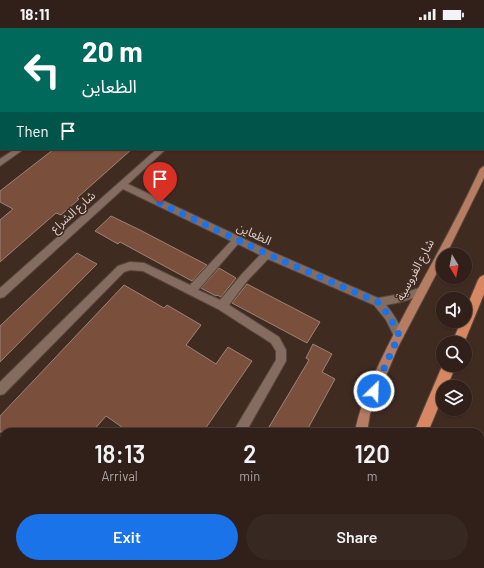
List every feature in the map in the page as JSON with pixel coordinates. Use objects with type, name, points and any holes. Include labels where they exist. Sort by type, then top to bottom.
[{"type":"highway","points":[[461,336],[484,280]]},
{"type":"highway","points":[[423,428],[446,372]]},
{"type":"main road","name":"شارع الفروسية","points":[[362,428],[364,414],[399,335],[467,206],[484,169]]},
{"type":"street","points":[[0,163],[19,150]]},
{"type":"street","name":"شارع الشراع","points":[[0,294],[161,150]]},
{"type":"street","name":"الظعاين","points":[[122,185],[267,254],[378,302],[390,317],[399,335]]},
{"type":"street","points":[[192,290],[237,240]]},
{"type":"street","points":[[222,306],[245,277],[267,254]]},
{"type":"street","points":[[0,390],[121,269],[130,266],[144,267],[222,306],[275,340],[281,350],[280,361],[241,428]]},
{"type":"street","points":[[378,302],[401,298],[422,291]]},
{"type":"building","points":[[53,150],[131,150],[77,198],[79,199],[61,215],[56,213],[0,262],[0,220],[13,209],[0,202],[0,191]]},
{"type":"building","points":[[111,216],[207,265],[192,281],[120,242],[118,244],[95,231]]},
{"type":"building","points":[[77,253],[97,264],[0,362],[0,326]]},
{"type":"building","points":[[219,268],[236,278],[221,297],[201,288]]},
{"type":"building","points":[[247,284],[320,322],[307,343],[232,303]]},
{"type":"building","points":[[124,285],[164,308],[167,305],[201,325],[186,345],[216,364],[228,347],[252,361],[206,428],[123,428],[106,416],[96,428],[0,428],[0,416]]},
{"type":"building","points":[[313,344],[332,354],[322,372],[335,379],[308,428],[268,428],[309,360],[306,358]]},
{"type":"route","points":[[160,203],[267,254],[378,302],[390,317],[399,335],[374,391]]}]
